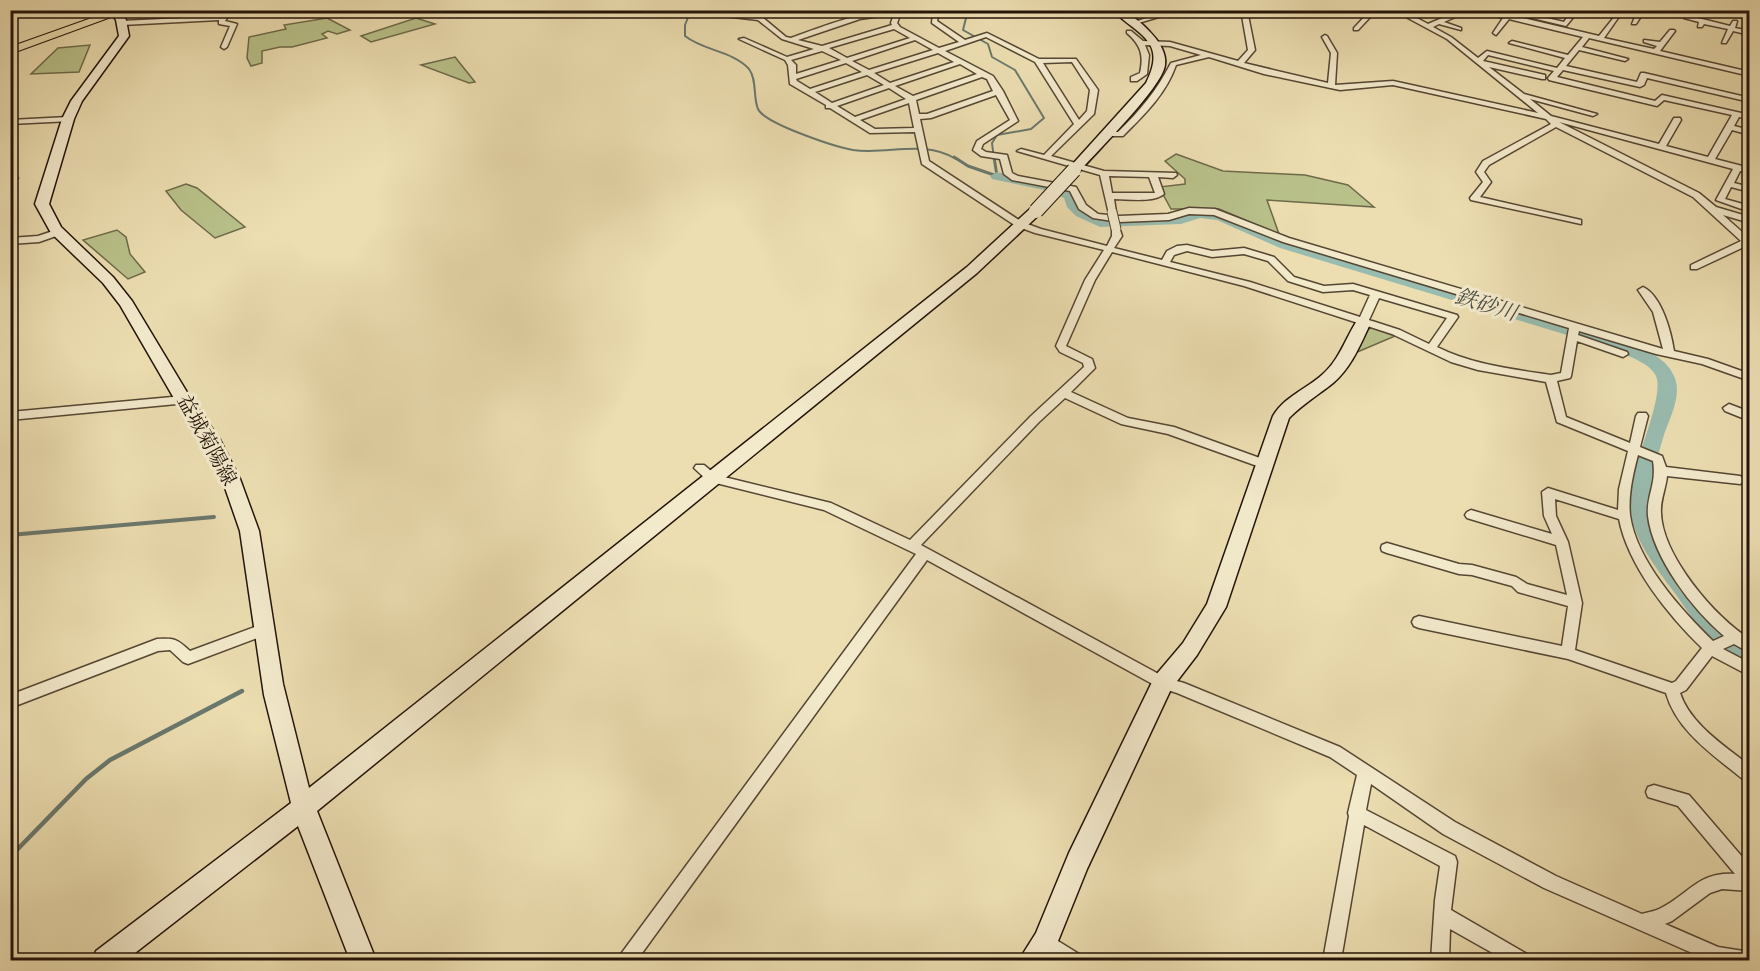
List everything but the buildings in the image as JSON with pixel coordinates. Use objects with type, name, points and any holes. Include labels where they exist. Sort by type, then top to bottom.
[{"type":"main road","points":[[10,49],[117,13]]},
{"type":"street","points":[[721,10],[732,15],[760,18],[784,38],[825,48],[912,99]]},
{"type":"street","points":[[105,960],[304,806],[706,473],[972,270],[1029,218],[1107,134],[1157,74],[1161,60],[1149,43],[1116,10]]},
{"type":"street","points":[[1132,28],[1159,16],[1141,10]]},
{"type":"street","points":[[1239,64],[1252,50],[1244,10]]},
{"type":"street","points":[[1356,29],[1365,22],[1370,14],[1369,10]]},
{"type":"street","points":[[1396,10],[1429,26],[1481,62],[1553,122],[1681,186],[1716,210],[1727,224],[1748,243],[1694,267]]},
{"type":"street","points":[[1429,26],[1452,15],[1459,17],[1468,10]]},
{"type":"street","points":[[1479,10],[1680,57],[1711,68],[1732,65],[1749,74]]},
{"type":"street","points":[[1529,10],[1526,15],[1566,24],[1576,10]]},
{"type":"street","points":[[1634,23],[1642,10]]},
{"type":"street","points":[[1711,10],[1749,17]]},
{"type":"street","points":[[791,39],[854,18],[884,11],[899,11],[894,23],[896,26],[990,78],[999,91],[1014,121],[980,143],[977,150],[1004,157],[1011,176],[1069,188],[1076,194],[1082,207],[1096,216],[1119,219],[1169,217],[1201,210],[1215,212],[1286,240],[1669,354],[1704,361],[1749,378]]},
{"type":"street","points":[[117,13],[224,18],[221,23],[234,24],[224,47]]},
{"type":"street","name":"益城菊陽線","points":[[117,13],[124,36],[120,45],[77,101],[68,119],[42,204],[56,233],[111,282],[132,310],[183,400],[203,425],[220,456],[240,502],[257,566],[263,630],[279,717],[304,806],[336,897],[363,960]]},
{"type":"street","points":[[936,13],[934,22],[964,40]]},
{"type":"street","points":[[1496,33],[1506,15]]},
{"type":"street","points":[[1724,42],[1738,16]]},
{"type":"street","points":[[1686,17],[1701,24],[1749,33]]},
{"type":"street","points":[[1600,39],[1615,18]]},
{"type":"street","points":[[1438,22],[1459,29]]},
{"type":"street","points":[[787,59],[896,26]]},
{"type":"street","points":[[1557,40],[1565,31]]},
{"type":"street","points":[[1656,52],[1672,31]]},
{"type":"street","points":[[808,92],[964,40],[988,35],[1038,61],[1076,61],[1094,90],[1091,112],[1046,157]]},
{"type":"street","points":[[1587,36],[1552,78],[1657,104],[1662,97],[1749,117]]},
{"type":"street","points":[[1325,37],[1334,54],[1331,86]]},
{"type":"street","points":[[794,77],[915,38]]},
{"type":"street","points":[[742,39],[787,59],[792,65],[793,82],[873,131],[919,134]]},
{"type":"street","points":[[1646,41],[1662,45]]},
{"type":"street","points":[[1149,43],[1170,44],[1207,56],[1340,88],[1393,83],[1661,146],[1749,171]]},
{"type":"street","points":[[1134,79],[1143,74],[1149,43]]},
{"type":"street","points":[[1512,43],[1568,57]]},
{"type":"street","points":[[1579,48],[1625,59]]},
{"type":"street","points":[[1680,57],[1685,49]]},
{"type":"street","points":[[1481,62],[1487,53],[1640,85],[1644,75],[1749,100]]},
{"type":"street","points":[[1107,134],[1120,134],[1134,121],[1170,76],[1173,64],[1207,56]]},
{"type":"street","points":[[1038,61],[1078,124]]},
{"type":"street","points":[[829,106],[960,62]]},
{"type":"street","points":[[1481,62],[1542,77]]},
{"type":"street","points":[[853,120],[983,74]]},
{"type":"street","points":[[915,117],[928,116],[999,91]]},
{"type":"street","points":[[1519,94],[1593,114]]},
{"type":"street","points":[[912,99],[923,156],[929,165],[1029,218],[1110,249],[1247,284],[1363,322],[1432,347],[1455,360],[1482,368],[1551,379],[1566,376],[1575,325]]},
{"type":"street","points":[[1711,159],[1737,114]]},
{"type":"street","points":[[10,122],[68,119]]},
{"type":"street","points":[[1654,154],[1677,120]]},
{"type":"street","points":[[1553,122],[1482,167],[1480,172],[1487,182],[1474,198],[1578,222]]},
{"type":"street","points":[[1730,127],[1749,133]]},
{"type":"street","points":[[1021,150],[1076,168],[1104,173],[1173,175]]},
{"type":"street","points":[[1738,168],[1720,200],[1749,209]]},
{"type":"street","points":[[627,960],[918,550],[1090,366],[1088,361],[1064,350],[1061,346],[1090,280],[1117,236],[1111,196],[1104,173]]},
{"type":"street","points":[[1111,196],[1156,196],[1160,194],[1153,175]]},
{"type":"street","points":[[1729,184],[1749,190]]},
{"type":"street","points":[[1716,210],[1749,220]]},
{"type":"street","points":[[10,241],[39,239],[56,233]]},
{"type":"street","points":[[1165,263],[1170,253],[1177,249],[1187,248],[1212,254],[1244,251],[1270,259],[1291,279],[1323,289],[1346,287],[1376,293],[1453,317],[1432,347]]},
{"type":"street","points":[[1643,290],[1658,306],[1664,321],[1669,354]]},
{"type":"street","points":[[1032,960],[1045,942],[1078,862],[1163,683],[1190,649],[1216,607],[1281,416],[1298,399],[1329,378],[1346,357],[1376,293]]},
{"type":"street","points":[[1572,336],[1623,354]]},
{"type":"street","points":[[1551,379],[1561,419],[1636,448],[1659,465],[1740,480]]},
{"type":"street","points":[[1064,393],[1125,421],[1170,430],[1264,464]]},
{"type":"street","points":[[10,416],[183,400]]},
{"type":"street","points":[[1730,408],[1749,417]]},
{"type":"street","points":[[1642,416],[1636,448],[1626,472],[1623,516],[1640,559],[1664,594],[1711,647],[1749,670]]},
{"type":"street","points":[[1659,465],[1655,519],[1669,560],[1682,580],[1734,639],[1749,647]]},
{"type":"street","points":[[706,473],[816,502],[918,550],[1163,683],[1179,687],[1335,752],[1449,828],[1550,882],[1718,956],[1748,960]]},
{"type":"street","points":[[1568,653],[1575,603],[1562,542],[1550,516],[1548,492],[1623,516]]},
{"type":"street","points":[[1470,515],[1562,542]]},
{"type":"street","points":[[1387,548],[1516,582],[1523,588],[1575,603]]},
{"type":"street","points":[[1419,622],[1568,653],[1672,689],[1681,686],[1711,647],[1734,639]]},
{"type":"street","points":[[10,702],[157,645],[173,644],[188,657],[263,630]]},
{"type":"street","points":[[1672,689],[1673,700],[1683,715],[1749,776]]},
{"type":"street","points":[[1332,960],[1365,772]]},
{"type":"street","points":[[1654,792],[1683,800],[1749,879]]},
{"type":"street","points":[[1356,813],[1449,862],[1440,960]]},
{"type":"street","points":[[1641,923],[1666,915],[1706,886],[1722,881],[1749,883]]},
{"type":"street","points":[[1443,915],[1521,960]]},
{"type":"street","points":[[1045,942],[1073,960]]},
{"type":"green space","points":[[327,18],[350,30],[337,34],[328,31],[322,34],[327,38],[292,47],[262,51],[262,63],[251,66],[247,58],[249,37],[286,29],[284,25]]},
{"type":"green space","points":[[416,18],[435,24],[371,42],[361,36]]},
{"type":"green space","points":[[90,45],[79,72],[31,74],[58,48]]},
{"type":"green space","points":[[455,57],[475,82],[469,83],[421,65]]},
{"type":"green space","points":[[1176,154],[1223,171],[1305,175],[1348,185],[1374,207],[1267,200],[1279,234],[1219,209],[1171,209],[1159,187],[1185,184],[1185,179],[1165,161]]},
{"type":"green space","points":[[186,184],[197,188],[245,227],[215,238],[181,210],[166,191]]},
{"type":"green space","points":[[117,230],[126,237],[130,254],[145,272],[128,279],[83,240]]},
{"type":"green space","points":[[1373,328],[1395,336],[1355,353],[1366,329]]},
{"type":"waterway","points":[[691,10],[685,25],[685,36],[735,58],[749,69],[753,78],[758,109],[773,121],[817,140],[853,150],[931,150],[956,159]]},
{"type":"waterway","points":[[973,10],[967,14],[963,30],[988,44],[992,57],[1015,70],[1044,118],[1031,129],[997,135],[992,143],[994,159]]},
{"type":"waterway","points":[[954,157],[968,166],[997,176],[994,157]]},
{"type":"waterway","name":"鉄砂川","points":[[997,176],[1053,188],[1071,195],[1075,207],[1081,213],[1100,222],[1181,219],[1199,213],[1221,216],[1286,245],[1616,344],[1651,361],[1662,370],[1667,392],[1641,483],[1639,501],[1645,530],[1666,566],[1696,608],[1722,637],[1750,658]]},
{"type":"waterway","points":[[10,179],[18,178]]},
{"type":"waterway","points":[[10,535],[214,517]]},
{"type":"waterway","points":[[10,857],[86,779],[110,760],[242,691]]}]
